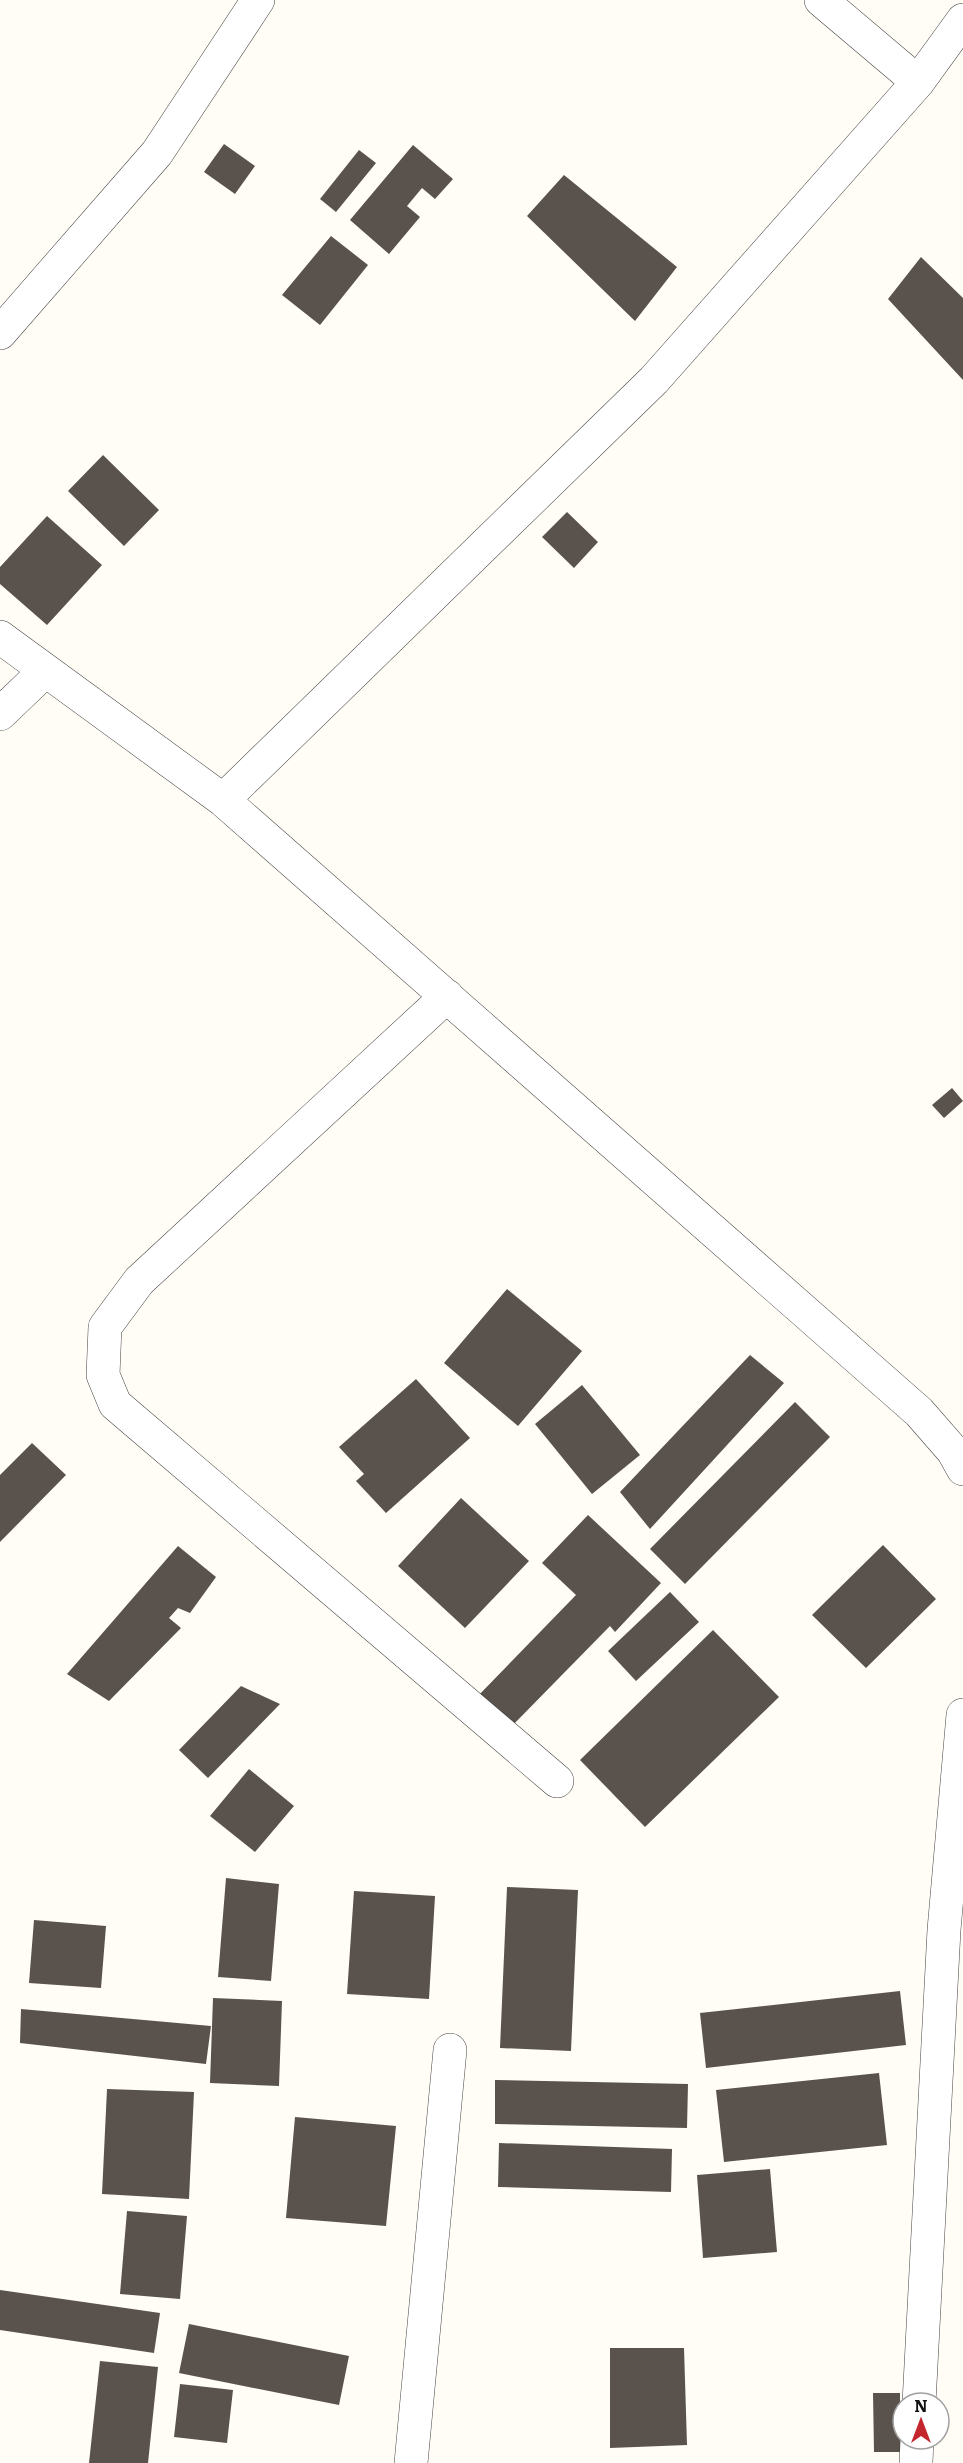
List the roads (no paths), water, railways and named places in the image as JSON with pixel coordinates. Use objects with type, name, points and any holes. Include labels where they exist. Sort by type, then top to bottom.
[{"type":"street","points":[[0,333],[157,153],[258,0]]},
{"type":"street","points":[[821,0],[918,82]]},
{"type":"street","points":[[223,800],[654,380],[918,82],[963,20]]},
{"type":"street","points":[[0,637],[223,800],[919,1412],[953,1451],[963,1469]]},
{"type":"street","points":[[0,714],[45,671]]},
{"type":"street","points":[[447,996],[139,1281],[105,1327],[103,1375],[115,1404],[556,1781]]},
{"type":"street","points":[[920,2391],[944,1930],[963,1715]]},
{"type":"street","points":[[411,2463],[450,2050]]}]
